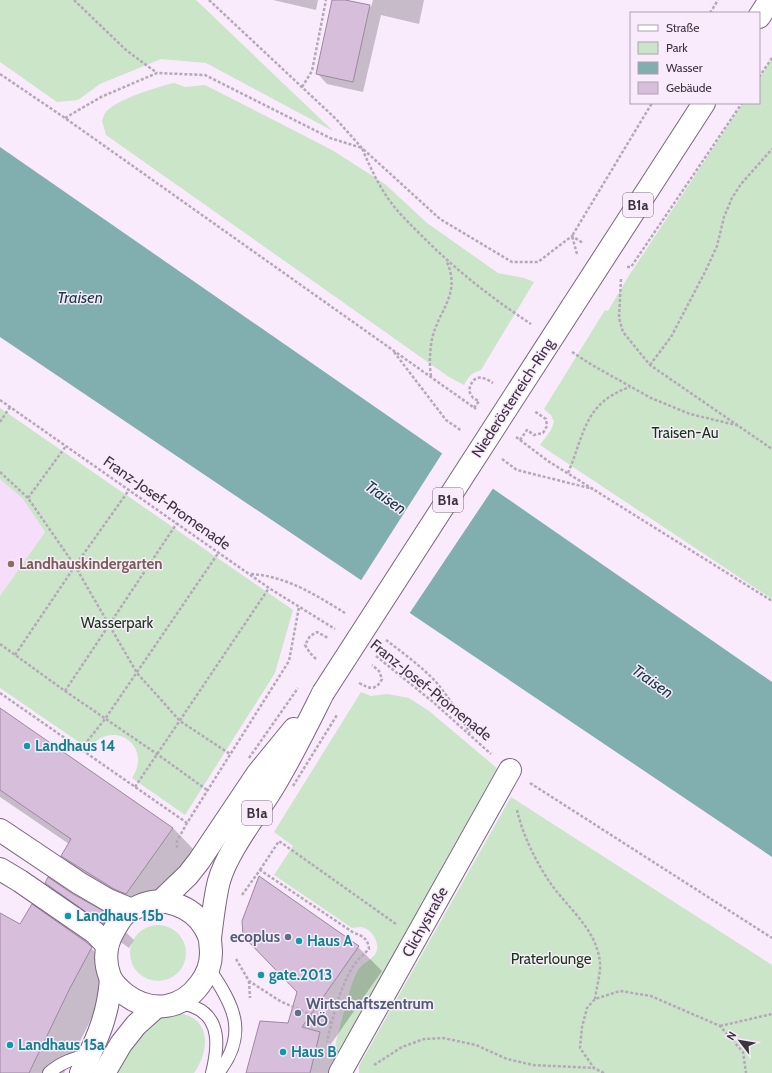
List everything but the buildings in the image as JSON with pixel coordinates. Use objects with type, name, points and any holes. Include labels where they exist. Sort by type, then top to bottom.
[{"type":"main road","points":[[760,15],[770,0]]},
{"type":"main road","name":"Niederösterreich-Ring","points":[[210,939],[205,928],[197,917],[185,909],[174,904],[161,901],[143,905],[124,915],[111,935],[106,957],[107,968],[111,979],[120,990],[131,998],[156,1007],[168,1006],[179,1002],[192,994],[201,982],[209,969],[211,954],[210,939],[217,890],[226,864],[284,769],[323,693],[703,104]]},
{"type":"main road","name":"Niederösterreich-Ring","points":[[161,901],[188,875],[199,861],[258,774],[323,693]]},
{"type":"main road","name":"Clichystraße","points":[[340,1073],[510,770]]},
{"type":"main road","points":[[0,830],[79,883],[108,900],[132,910]]},
{"type":"main road","points":[[0,869],[94,932],[108,945]]},
{"type":"main road","name":"Niederösterreich-Ring","points":[[86,1064],[106,1016],[111,979]]},
{"type":"main road","points":[[104,1073],[120,1044],[136,1025],[156,1007]]},
{"type":"lane","points":[[209,969],[231,1006],[236,1031],[234,1047],[227,1062],[218,1073]]},
{"type":"lane","points":[[179,1002],[195,1007],[203,1012],[214,1026],[217,1036],[217,1048],[212,1073]]},
{"type":"lane","points":[[49,1073],[54,1068],[70,1059],[86,1064]]},
{"type":"path","points":[[74,0],[126,50],[157,73]]},
{"type":"path","points":[[209,0],[336,119],[362,148],[440,219],[512,262],[538,262],[572,236],[651,104]]},
{"type":"path","points":[[302,87],[312,71],[326,0]]},
{"type":"path","points":[[711,12],[718,0]]},
{"type":"path","points":[[760,76],[772,58]]},
{"type":"path","points":[[66,118],[101,97],[157,73],[205,75],[330,138],[362,148],[387,197],[404,219],[446,261],[526,321]]},
{"type":"path","points":[[0,74],[66,118],[431,376],[429,367],[432,338],[448,304],[451,294],[452,272],[446,261]]},
{"type":"path","points":[[621,267],[631,267],[741,104]]},
{"type":"path","points":[[650,365],[671,336],[705,272],[717,246],[724,217],[732,198],[741,184],[772,149]]},
{"type":"path","points":[[572,236],[578,258]]},
{"type":"path","points":[[621,274],[619,318],[622,332],[650,365],[772,449]]},
{"type":"path","points":[[392,348],[446,420]]},
{"type":"path","points":[[576,354],[651,398],[690,414],[740,426]]},
{"type":"path","points":[[474,408],[479,401],[473,398],[469,392],[471,383],[480,377],[488,379],[495,384]]},
{"type":"path","points":[[568,473],[589,418],[599,404],[616,392],[631,387]]},
{"type":"path","name":"Franz-Josef-Promenade","points":[[0,400],[269,588],[340,632]]},
{"type":"path","points":[[0,422],[10,407]]},
{"type":"path","points":[[520,440],[527,430],[534,435],[543,433],[547,426],[546,419],[532,410]]},
{"type":"path","points":[[28,498],[66,446]]},
{"type":"path","points":[[548,461],[772,601]]},
{"type":"path","points":[[518,470],[596,490]]},
{"type":"path","points":[[0,472],[28,498],[75,566],[137,673],[180,721],[230,754]]},
{"type":"path","points":[[15,655],[75,566],[129,490]]},
{"type":"path","points":[[65,691],[178,524]]},
{"type":"path","points":[[81,749],[105,719],[219,552]]},
{"type":"path","points":[[135,787],[269,588]]},
{"type":"path","points":[[177,841],[207,790],[289,661],[299,607]]},
{"type":"path","points":[[317,660],[310,653],[306,645],[310,636],[317,632],[328,638]]},
{"type":"path","points":[[0,644],[207,790]]},
{"type":"path","name":"Franz-Josef-Promenade","points":[[371,653],[433,702],[510,770],[772,938]]},
{"type":"path","points":[[357,682],[366,687],[374,688],[379,685],[382,679],[379,671],[372,665]]},
{"type":"path","points":[[0,693],[187,823]]},
{"type":"path","points":[[245,765],[249,758]]},
{"type":"path","points":[[516,808],[533,852],[551,884],[588,930],[595,945],[600,964],[595,999]]},
{"type":"path","points":[[217,890],[243,895],[280,841],[416,938]]},
{"type":"path","points":[[260,870],[354,933],[362,935],[368,942],[369,948],[355,964],[347,977],[331,1023],[327,1044]]},
{"type":"path","points":[[235,958],[249,981],[280,1001],[331,1023]]},
{"type":"path","points":[[594,1068],[580,1048],[582,1027],[587,1008],[595,999],[620,991],[650,996],[720,1026],[743,1052],[746,1073]]},
{"type":"path","points":[[720,1026],[772,1014]]},
{"type":"path","points":[[368,1069],[402,1047],[424,1039],[443,1038],[476,1045],[507,1059],[534,1064],[594,1068],[604,1073]]},
{"type":"shaded area","name":"Landhauskindergarten","points":[[0,479],[23,499],[45,532],[0,596]]},
{"type":"green space","points":[[0,0],[196,0],[333,131],[206,63],[161,59],[100,84],[78,100],[57,102],[0,62]]},
{"type":"green space","name":"Traisen-Au","points":[[772,59],[772,599],[540,445],[551,430],[554,422],[551,415],[544,409],[605,310],[608,311],[628,277],[742,104],[760,104],[760,77]]},
{"type":"green space","points":[[174,83],[185,87],[205,85],[332,150],[385,184],[427,223],[498,273],[524,278],[534,282],[481,370],[470,376],[464,385],[449,377],[106,135],[102,121],[105,113],[111,107],[138,94]]},
{"type":"green space","name":"Wasserpark","points":[[0,408],[293,610],[275,673],[185,815],[132,778],[137,766],[138,755],[134,746],[127,739],[118,735],[108,735],[98,740],[89,749],[0,688],[0,596],[45,532],[23,499],[0,479]]},
{"type":"green space","points":[[361,692],[371,696],[387,694],[409,698],[429,711],[498,769],[333,1065],[335,1045],[352,985],[358,970],[376,953],[377,943],[371,932],[365,928],[352,928],[274,875],[293,846],[274,832]]},
{"type":"green space","name":"Praterlounge","points":[[511,797],[772,965],[772,1073],[359,1073],[359,1066]]},
{"type":"green space","points":[[158,925],[169,927],[178,933],[184,942],[186,953],[184,964],[178,973],[169,979],[158,981],[147,979],[138,973],[132,964],[130,953],[132,942],[138,933],[147,927]]},
{"type":"green space","points":[[175,1013],[187,1015],[196,1020],[204,1035],[205,1044],[203,1054],[200,1064],[194,1073],[113,1073],[131,1044],[145,1029],[154,1022]]},
{"type":"water","name":"Traisen","points":[[0,147],[772,682],[772,857],[0,337]]},
{"type":"pier","points":[[443,452],[494,487],[409,614],[360,582]]},
{"type":"place","name":"Landhauskindergarten","points":[[11,564]]},
{"type":"place","name":"Landhaus 14","points":[[27,746]]},
{"type":"place","name":"Landhaus 15b","points":[[68,916]]},
{"type":"place","name":"ecoplus","points":[[288,937]]},
{"type":"place","name":"Haus A","points":[[299,941]]},
{"type":"place","name":"gate.2013","points":[[261,975]]},
{"type":"place","name":"Wirtschaftszentrum NÖ","points":[[298,1013]]},
{"type":"place","name":"Landhaus 15a","points":[[10,1045]]},
{"type":"place","name":"Haus B","points":[[283,1052]]}]
